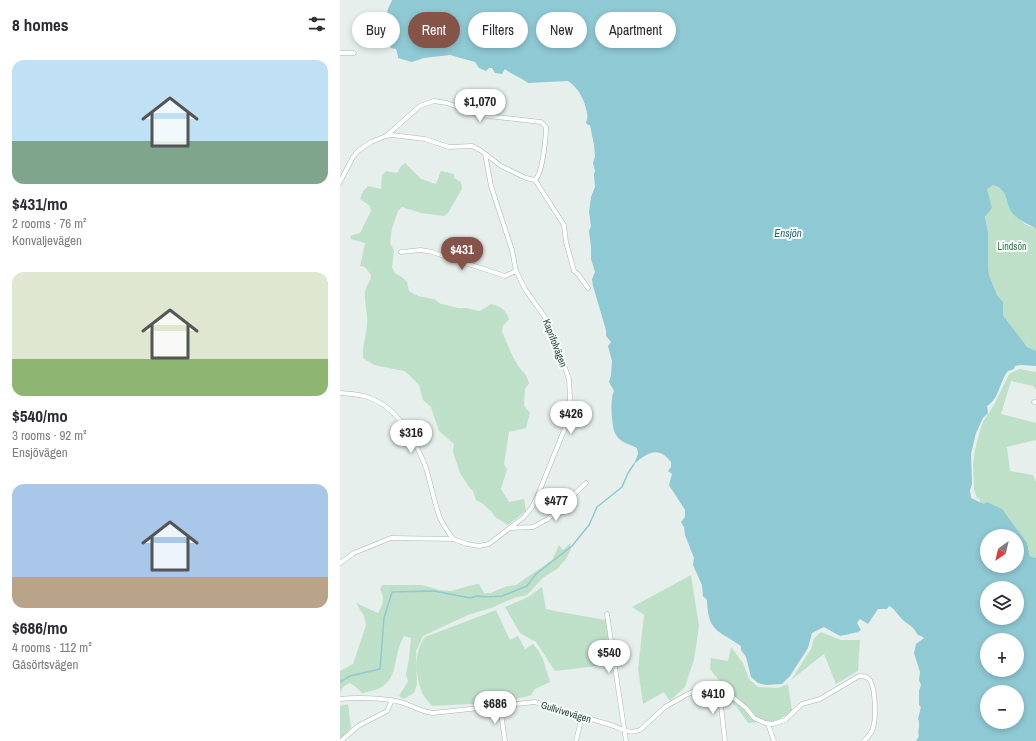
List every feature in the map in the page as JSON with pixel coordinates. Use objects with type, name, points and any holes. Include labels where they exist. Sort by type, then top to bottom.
[{"type":"street","points":[[340,53],[354,53]]},
{"type":"street","points":[[386,136],[420,106],[434,100],[480,115],[541,122],[544,124],[546,131],[541,168],[539,175],[535,180]]},
{"type":"street","points":[[340,182],[353,157],[358,151],[371,142],[386,136],[392,135],[425,139],[449,146],[472,146],[501,166],[526,178],[535,180],[564,225],[566,242],[574,272],[578,274],[588,288]]},
{"type":"street","name":"Kaprifolvägen","points":[[340,563],[354,553],[391,538],[453,539],[479,546],[488,544],[528,513],[537,497],[567,423],[570,398],[569,379],[549,323],[525,288],[516,271],[512,250],[491,186],[485,154]]},
{"type":"street","points":[[401,252],[421,250],[432,252],[505,276],[516,271]]},
{"type":"street","points":[[340,393],[369,397],[377,401],[396,416],[408,431],[426,468],[440,519],[453,539]]},
{"type":"street","points":[[510,528],[533,527],[548,519],[586,483]]},
{"type":"street","points":[[607,614],[626,732],[626,741]]},
{"type":"street","points":[[626,732],[636,732],[640,730],[660,711],[686,695],[700,688],[711,685],[735,698],[754,718],[768,724],[773,724],[785,720],[802,704],[820,699],[859,676],[863,676],[871,681],[875,705],[874,727],[864,741]]},
{"type":"street","points":[[719,688],[725,741]]},
{"type":"street","name":"Gullvivevägen","points":[[340,699],[392,700],[426,712],[434,713],[535,702],[582,716],[626,732]]},
{"type":"street","points":[[342,741],[358,726],[387,711],[392,700]]},
{"type":"street","points":[[500,706],[505,741]]},
{"type":"street","points":[[576,741],[582,716]]},
{"type":"street","points":[[768,724],[774,741]]},
{"type":"green space","points":[[405,163],[421,179],[436,184],[441,171],[454,174],[454,178],[461,182],[462,189],[448,213],[444,216],[421,213],[402,207],[398,211],[392,228],[390,243],[394,250],[392,267],[395,273],[407,282],[409,291],[418,296],[434,299],[441,304],[480,311],[491,304],[502,309],[509,319],[503,326],[502,332],[515,360],[528,379],[529,383],[525,389],[524,406],[530,413],[526,428],[509,432],[504,464],[507,469],[501,489],[509,502],[524,499],[526,511],[508,525],[495,517],[492,512],[476,500],[473,491],[460,473],[453,452],[454,444],[439,431],[431,407],[423,400],[419,385],[404,371],[374,365],[363,358],[367,319],[365,292],[371,275],[365,267],[360,266],[365,243],[351,239],[350,236],[360,233],[371,211],[370,206],[360,199],[363,191],[368,186],[381,189],[382,175],[386,171],[397,173],[401,166]]},
{"type":"green space","name":"Lindsön","points":[[993,185],[1006,194],[1010,209],[1025,224],[1036,229],[1036,351],[1030,349],[1021,341],[1003,315],[1003,302],[997,295],[989,275],[988,232],[985,217],[992,208],[986,188]]},
{"type":"green space","points":[[1019,369],[1036,372],[1036,390],[1033,386],[1011,381],[1001,414],[1036,423],[1036,440],[1007,447],[1010,471],[1033,475],[1036,482],[1036,558],[1030,556],[1027,543],[1024,540],[1024,529],[1011,529],[980,502],[979,497],[977,499],[974,489],[973,464],[981,427],[1009,374]]},
{"type":"green space","points":[[570,543],[571,549],[566,559],[557,569],[544,577],[527,595],[514,598],[491,608],[468,615],[423,636],[416,651],[417,684],[414,693],[404,699],[399,696],[408,681],[406,674],[411,638],[404,636],[393,672],[390,679],[384,685],[375,690],[362,693],[350,683],[344,686],[340,692],[340,671],[353,664],[366,625],[364,616],[356,603],[378,613],[383,601],[380,589],[383,585],[422,585],[439,590],[451,591],[479,584],[484,593],[491,593],[507,586],[516,585],[552,560],[559,545],[563,550]]},
{"type":"green space","points":[[691,575],[699,626],[694,660],[685,687],[670,701],[664,692],[643,704],[638,669],[644,615],[632,607]]},
{"type":"green space","points":[[542,587],[546,609],[606,620],[613,666],[605,665],[555,671],[536,642],[520,633],[505,607],[528,597]]},
{"type":"green space","points":[[496,610],[510,640],[518,636],[525,649],[533,644],[538,650],[543,659],[550,682],[535,689],[531,695],[525,697],[490,703],[432,706],[422,692],[417,670],[417,656],[421,643],[425,637]]},
{"type":"green space","points":[[821,632],[841,640],[860,640],[858,671],[836,684],[824,654],[791,680],[811,649],[814,638]]},
{"type":"green space","points":[[731,647],[743,663],[749,679],[758,687],[778,688],[788,684],[792,711],[777,721],[748,723],[736,706],[723,696],[721,683],[710,669],[711,658],[728,661]]},
{"type":"green space","points":[[348,704],[351,728],[340,740],[340,706]]},
{"type":"water","name":"Ensjön","points":[[392,0],[1036,0],[1036,229],[1014,215],[1009,207],[1005,194],[993,185],[987,189],[992,208],[985,217],[988,232],[989,275],[997,295],[1003,302],[1003,315],[1027,347],[1036,351],[1036,366],[1015,366],[1014,369],[1008,371],[994,399],[987,406],[988,413],[983,418],[976,433],[971,454],[972,484],[970,490],[971,498],[984,504],[987,502],[1002,509],[1017,529],[980,529],[980,573],[1024,573],[1024,539],[1027,543],[1030,556],[1036,558],[1036,741],[916,741],[919,736],[918,719],[921,707],[919,705],[919,691],[921,685],[919,680],[920,672],[914,653],[916,644],[924,638],[918,635],[913,628],[903,621],[889,606],[887,609],[878,609],[868,624],[860,619],[857,623],[861,630],[858,632],[840,636],[824,627],[812,633],[808,648],[790,676],[782,684],[766,685],[758,683],[751,677],[746,657],[741,650],[741,646],[720,633],[712,624],[708,611],[707,600],[703,596],[702,585],[693,565],[694,558],[681,522],[685,517],[685,510],[669,485],[672,474],[668,471],[671,467],[671,462],[662,454],[652,452],[634,464],[638,454],[637,448],[625,443],[616,435],[614,431],[612,406],[614,391],[609,382],[612,361],[608,346],[611,342],[606,336],[606,330],[592,279],[595,272],[591,259],[589,231],[591,226],[589,212],[591,197],[595,187],[595,171],[593,163],[595,157],[594,145],[590,125],[586,123],[587,114],[581,95],[568,81],[528,83],[505,69],[502,74],[495,73],[492,68],[489,68],[486,71],[479,68],[475,62],[450,55],[424,58],[412,62],[398,58],[396,49],[391,48],[400,48],[400,12],[387,12]]},
{"type":"waterway","points":[[340,682],[350,676],[380,669],[384,618],[392,592],[434,591],[470,598],[477,596],[502,596],[527,586],[536,574],[572,546],[589,525],[597,507],[622,487],[634,464]]}]
